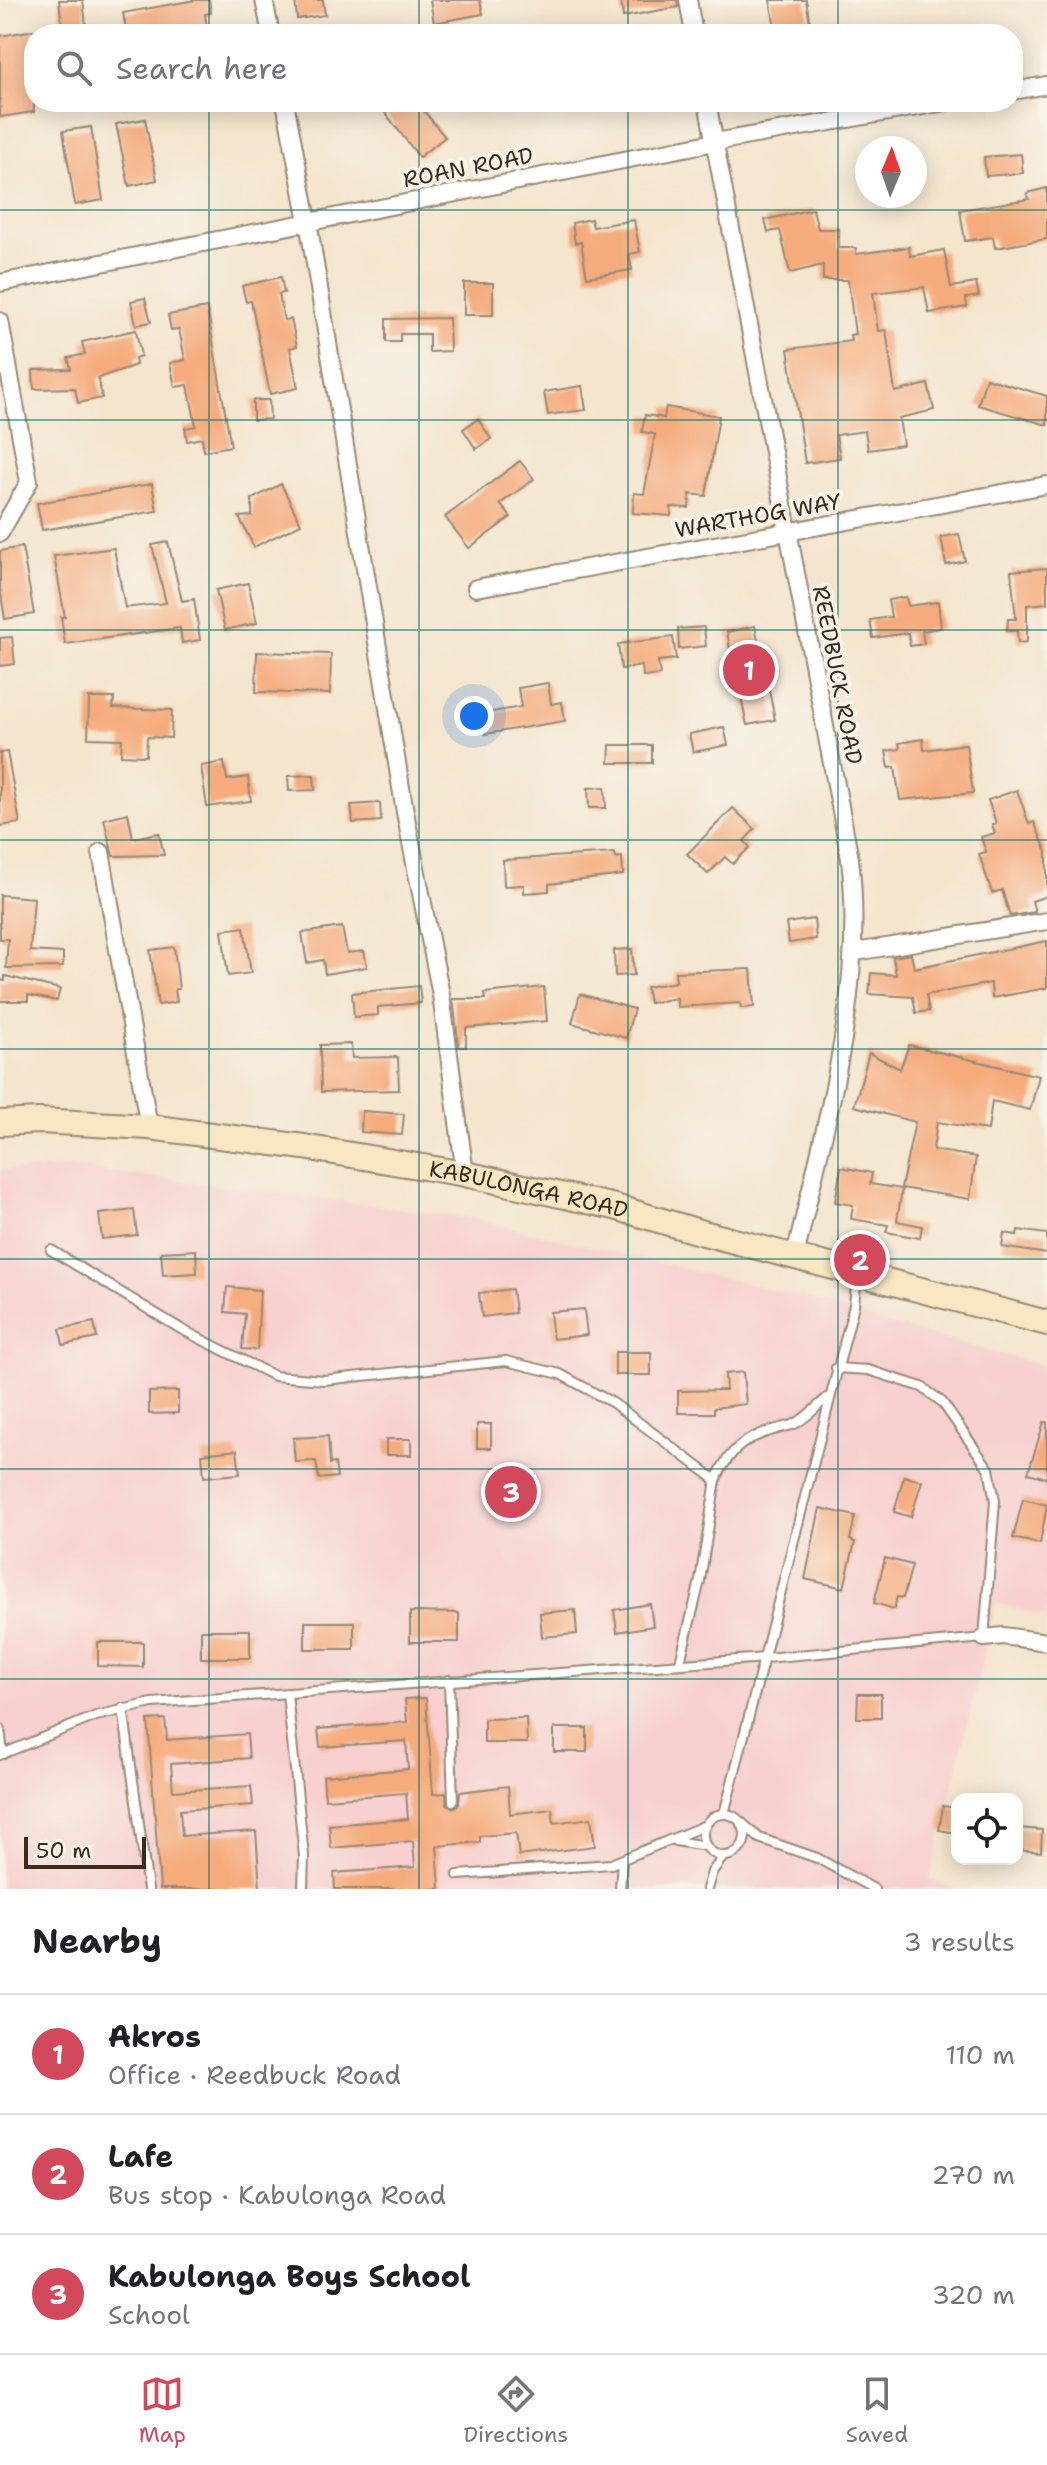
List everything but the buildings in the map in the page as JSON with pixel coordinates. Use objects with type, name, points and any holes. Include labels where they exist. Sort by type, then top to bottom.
[{"type":"main road","name":"KABULONGA ROAD","points":[[0,1123],[39,1121],[149,1127],[304,1147],[465,1174],[615,1207],[1047,1323]]},
{"type":"street","points":[[264,0],[269,24]]},
{"type":"street","points":[[688,0],[692,24]]},
{"type":"street","points":[[1023,89],[1047,85]]},
{"type":"street","points":[[287,112],[308,221],[405,812],[441,995],[465,1174]]},
{"type":"street","name":"REEDBUCK ROAD","points":[[709,112],[850,859],[856,910],[855,952],[837,1067],[795,1257]]},
{"type":"street","name":"ROAN ROAD","points":[[0,283],[715,142],[888,112]]},
{"type":"street","points":[[0,321],[29,482],[0,533]]},
{"type":"street","name":"WARTHOG WAY","points":[[476,588],[1047,485]]},
{"type":"street","points":[[101,852],[149,1127]]},
{"type":"street","points":[[855,952],[1047,921]]},
{"type":"street","points":[[984,1638],[1003,1636],[1047,1642]]},
{"type":"lane","points":[[51,1250],[181,1329],[274,1376],[324,1380],[506,1361],[560,1374],[613,1403],[716,1480]]},
{"type":"lane","points":[[458,1875],[622,1860],[674,1841],[724,1814],[827,1397],[854,1305],[857,1274]]},
{"type":"lane","points":[[0,1729],[2,1755],[123,1708],[984,1638],[995,1501],[989,1469],[942,1402],[922,1387],[868,1370],[836,1368]]},
{"type":"lane","points":[[680,1662],[700,1581],[716,1480],[732,1452],[763,1431],[795,1424],[827,1397]]},
{"type":"lane","points":[[449,1680],[453,1801]]},
{"type":"lane","points":[[287,1693],[304,1856],[303,1889]]},
{"type":"lane","points":[[123,1708],[148,1889]]},
{"type":"lane","points":[[724,1814],[741,1822],[759,1838],[817,1858],[874,1889]]},
{"type":"lane","points":[[741,1822],[745,1835],[741,1847]]},
{"type":"lane","points":[[706,1825],[712,1872]]},
{"type":"lane","points":[[707,1889],[712,1872],[723,1857],[759,1838]]},
{"type":"lane","points":[[674,1841],[708,1849],[723,1857]]},
{"type":"lane","points":[[620,1889],[622,1860]]},
{"type":"shaded area","points":[[79,1168],[465,1217],[807,1298],[887,1324],[1047,1367],[1047,1618],[996,1603],[930,1880],[956,1889],[0,1889],[0,1170]]},
{"type":"place","name":"Akros","points":[[749,670]]},
{"type":"place","name":"Lafe","points":[[860,1260]]},
{"type":"place","name":"Kabulonga Boys School","points":[[511,1492]]}]
